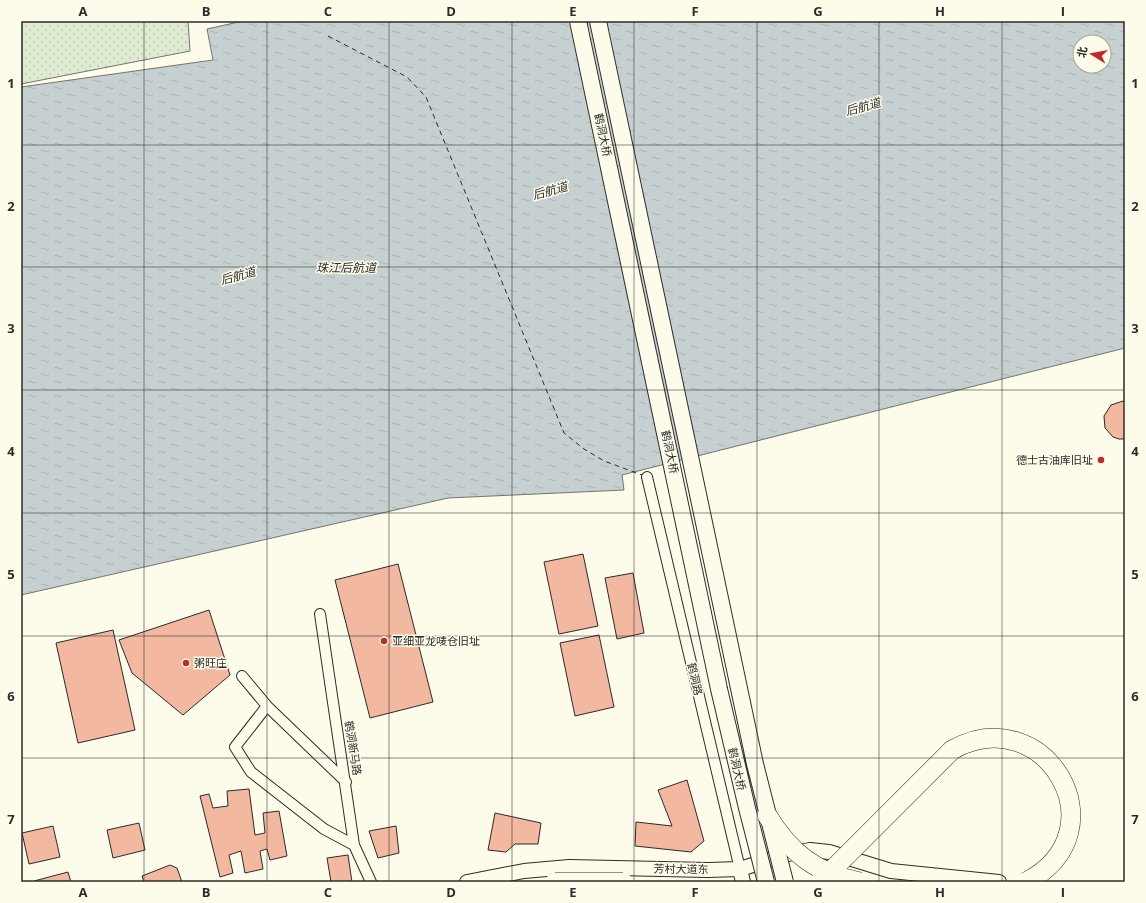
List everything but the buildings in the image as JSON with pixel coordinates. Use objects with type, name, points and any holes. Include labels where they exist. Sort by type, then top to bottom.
[{"type":"highway","points":[[820,882],[952,750],[970,742],[990,738],[1018,742],[1042,755],[1062,780],[1070,800],[1071,820],[1066,841],[1049,866],[1026,882]]},
{"type":"highway","points":[[767,815],[785,842],[798,854],[833,874],[860,882]]},
{"type":"highway","points":[[556,882],[623,882]]},
{"type":"main road","name":"鹤洞大桥","points":[[578,21],[719,689],[746,808],[766,882]]},
{"type":"main road","name":"鹤洞大桥","points":[[598,21],[767,815],[785,882]]},
{"type":"street","name":"鹤洞路","points":[[646,477],[742,876]]},
{"type":"street","name":"鹤洞新马路","points":[[320,614],[346,782],[354,845],[371,882]]},
{"type":"street","points":[[242,676],[268,706],[346,782]]},
{"type":"street","points":[[268,706],[235,748],[251,772],[324,829],[354,845]]},
{"type":"street","name":"芳村大道东","points":[[467,882],[524,871],[569,866],[708,870],[742,876],[788,854],[810,850],[829,852],[891,876],[999,882]]},
{"type":"green space","points":[[21,21],[188,21],[190,51],[21,84]]},
{"type":"water","name":"珠江后航道","points":[[243,21],[1125,21],[1125,348],[622,475],[624,490],[448,498],[21,595],[21,87],[213,60],[207,29]]},
{"type":"ferry route","points":[[328,36],[407,77],[426,97],[564,433],[584,449],[604,461],[642,475]]},
{"type":"place","name":"德士古油库旧址","points":[[1101,460]]},
{"type":"place","name":"亚细亚龙唛仓旧址","points":[[384,641]]},
{"type":"place","name":"粥旺庄","points":[[186,663]]},
{"type":"water label","name":"后航道","points":[[863,107]]},
{"type":"water label","name":"后航道","points":[[550,191]]},
{"type":"water label","name":"后航道","points":[[238,276]]}]
